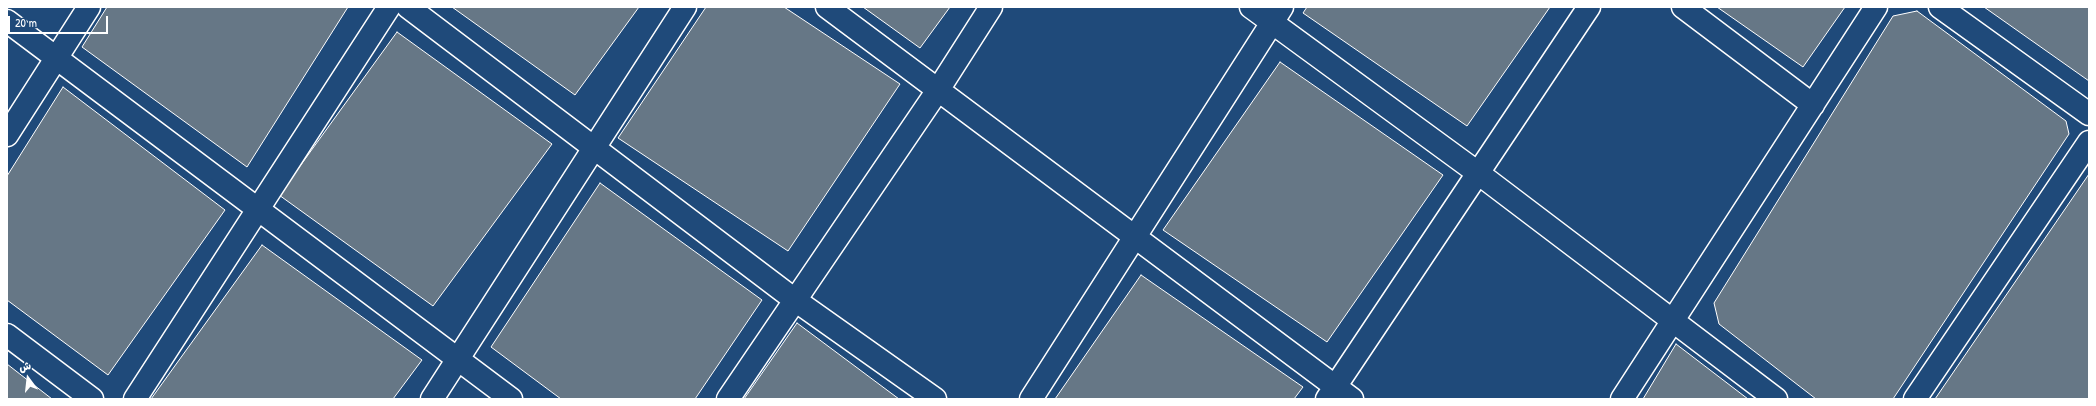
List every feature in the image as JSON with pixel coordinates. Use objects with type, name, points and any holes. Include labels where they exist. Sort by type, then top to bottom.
[{"type":"street","points":[[7,135],[89,7]]},
{"type":"street","points":[[135,399],[389,7]]},
{"type":"street","points":[[408,7],[795,300],[935,399]]},
{"type":"street","points":[[432,399],[685,7]]},
{"type":"street","points":[[827,7],[1135,236],[1338,395],[1478,173],[1589,7]]},
{"type":"street","points":[[728,399],[938,90],[991,7]]},
{"type":"street","points":[[1251,7],[1277,15],[1478,173],[1672,322],[1776,399]]},
{"type":"street","points":[[1683,7],[1813,105]]},
{"type":"street","points":[[1622,399],[1876,7]]},
{"type":"street","points":[[1940,7],[2089,114]]},
{"type":"street","points":[[1031,399],[1277,15]]},
{"type":"street","points":[[7,21],[511,399]]},
{"type":"street","points":[[1915,399],[2089,142]]},
{"type":"street","points":[[7,335],[92,399]]},
{"type":"building","points":[[107,7],[348,7],[247,167],[82,47]]},
{"type":"building","points":[[452,7],[639,7],[575,95]]},
{"type":"building","points":[[706,7],[784,7],[900,84],[788,251],[618,138]]},
{"type":"building","points":[[863,7],[950,7],[920,48]]},
{"type":"building","points":[[1307,7],[1550,7],[1467,126],[1303,13]]},
{"type":"building","points":[[1717,7],[1845,7],[1803,67]]},
{"type":"building","points":[[1984,7],[2089,7],[2089,81]]},
{"type":"building","points":[[1917,11],[2066,121],[2069,134],[1893,399],[1816,399],[1719,324],[1714,303],[1893,16]]},
{"type":"building","points":[[397,32],[552,144],[433,306],[279,195]]},
{"type":"building","points":[[1280,62],[1443,175],[1327,342],[1163,230]]},
{"type":"building","points":[[63,87],[225,210],[108,375],[7,300],[7,176]]},
{"type":"building","points":[[2089,174],[2089,399],[1935,399]]},
{"type":"building","points":[[600,183],[762,300],[695,399],[561,399],[491,347]]},
{"type":"building","points":[[262,245],[422,360],[393,399],[151,399]]},
{"type":"building","points":[[1141,275],[1303,387],[1294,399],[1055,399]]},
{"type":"building","points":[[797,323],[899,399],[744,399]]},
{"type":"building","points":[[1676,344],[1748,399],[1643,399]]},
{"type":"building","points":[[7,364],[52,399],[7,399]]}]
